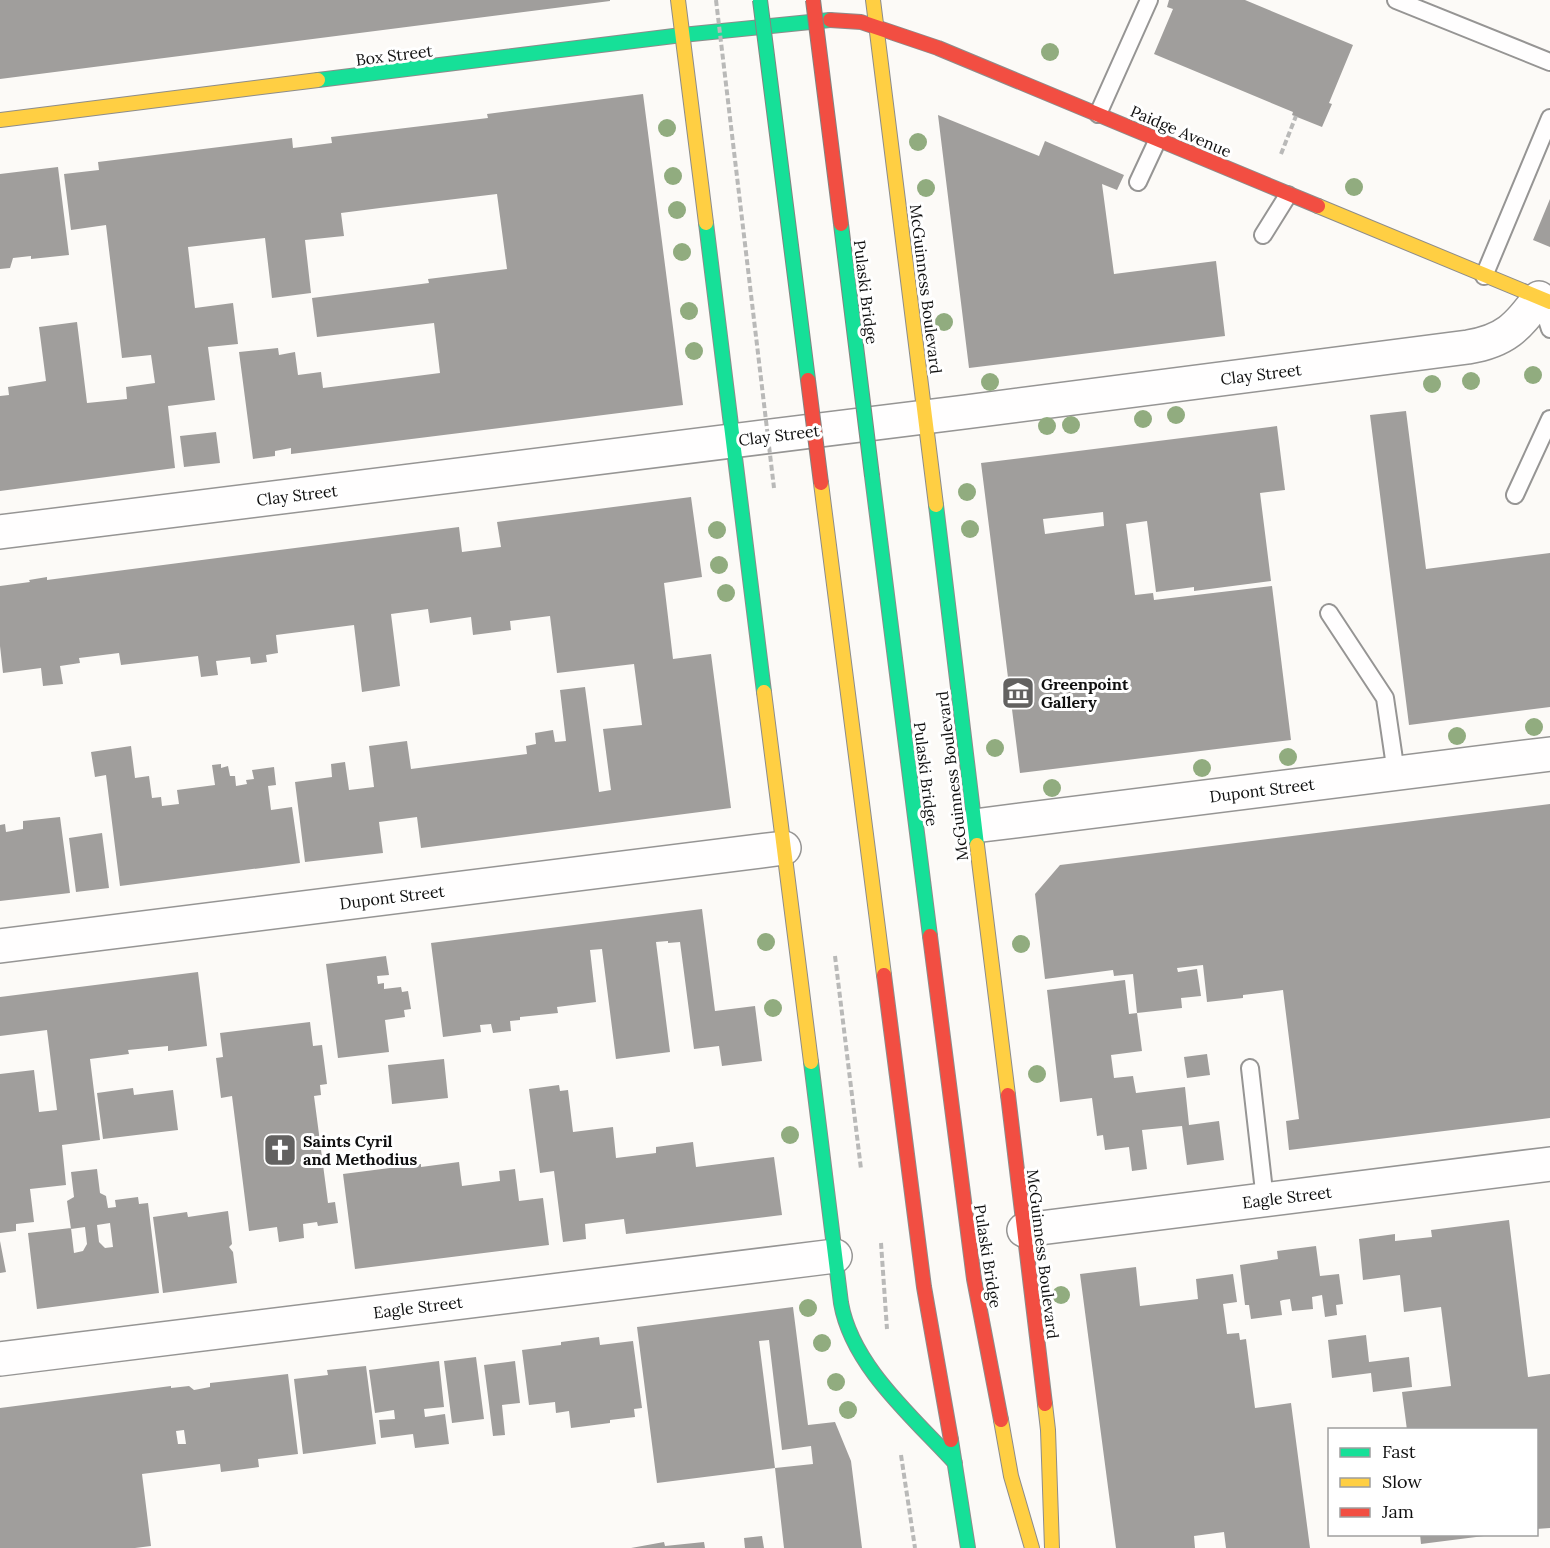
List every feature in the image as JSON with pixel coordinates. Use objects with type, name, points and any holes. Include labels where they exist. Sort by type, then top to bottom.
[{"type":"street","points":[[678,0],[846,1327],[855,1344],[891,1392],[955,1463]]},
{"type":"street","points":[[760,0],[922,1276],[968,1548]]},
{"type":"street","name":"Pulaski Bridge","points":[[813,0],[971,1257],[1011,1476],[1032,1548]]},
{"type":"street","name":"McGuinness Boulevard","points":[[873,0],[926,417],[1048,1430],[1052,1548]]},
{"type":"street","name":"Paidge Avenue","points":[[792,24],[846,20],[876,26],[938,48],[1545,300]]},
{"type":"street","name":"Box Street","points":[[0,120],[682,35],[792,24]]},
{"type":"street","name":"Clay Street","points":[[0,532],[926,417],[1479,345],[1502,338],[1511,332],[1545,300]]},
{"type":"street","name":"Dupont Street","points":[[974,826],[1550,754]]},
{"type":"street","name":"Dupont Street","points":[[0,946],[784,848]]},
{"type":"street","name":"Eagle Street","points":[[1024,1230],[1550,1164]]},
{"type":"street","name":"Eagle Street","points":[[0,1359],[836,1256]]},
{"type":"lane","points":[[1098,114],[1149,0]]},
{"type":"lane","points":[[1396,0],[1550,62]]},
{"type":"lane","points":[[1484,276],[1550,118]]},
{"type":"lane","points":[[1138,182],[1158,139]]},
{"type":"lane","points":[[1263,235],[1288,195]]},
{"type":"lane","points":[[1545,300],[1550,329]]},
{"type":"lane","points":[[1515,495],[1550,418]]},
{"type":"lane","points":[[1329,613],[1385,698],[1396,773]]},
{"type":"lane","points":[[1250,1068],[1265,1200]]},
{"type":"path","points":[[716,0],[774,488]]},
{"type":"path","points":[[900,1448],[915,1548]]},
{"type":"building","points":[[0,0],[610,0],[610,1],[0,79]]},
{"type":"building","points":[[1169,0],[1245,0],[1353,45],[1329,103],[1332,104],[1322,127],[1292,115],[1293,112],[1154,54],[1173,9],[1167,7]]},
{"type":"building","points":[[643,94],[683,405],[291,454],[291,448],[275,451],[275,456],[253,459],[239,352],[278,348],[279,355],[295,352],[298,375],[321,372],[323,388],[440,373],[434,323],[317,337],[312,298],[429,283],[428,279],[507,269],[497,194],[380,208],[341,213],[344,236],[305,240],[311,293],[272,298],[265,238],[188,247],[195,308],[233,303],[238,344],[208,347],[215,400],[168,406],[175,468],[0,491],[0,396],[9,395],[8,387],[46,381],[39,327],[77,322],[87,403],[127,399],[126,387],[155,383],[151,355],[122,358],[106,225],[71,230],[64,174],[99,170],[98,162],[292,138],[293,148],[332,143],[331,137],[488,118],[487,114]]},
{"type":"building","points":[[938,115],[1039,156],[1045,141],[1124,175],[1117,190],[1102,184],[1114,274],[1216,261],[1225,336],[969,368]]},
{"type":"building","points":[[58,167],[69,255],[31,259],[31,256],[13,258],[10,268],[0,269],[0,174]]},
{"type":"building","points":[[1550,199],[1550,247],[1533,240]]},
{"type":"building","points":[[1406,411],[1426,569],[1550,553],[1550,707],[1409,725],[1370,415]]},
{"type":"building","points":[[1277,426],[1285,490],[1260,493],[1271,581],[1194,591],[1194,587],[1156,592],[1147,521],[1126,524],[1135,595],[1153,593],[1154,600],[1272,586],[1291,740],[1020,773],[981,463]],"holes":[[[1103,512],[1104,526],[1045,534],[1043,519]]]},
{"type":"building","points":[[216,432],[220,463],[184,467],[180,436]]},
{"type":"building","points":[[691,497],[702,577],[664,583],[673,659],[711,654],[731,808],[421,848],[417,817],[379,822],[383,853],[305,862],[295,782],[332,777],[331,764],[345,762],[349,790],[374,787],[369,746],[407,741],[411,769],[527,754],[526,746],[536,744],[535,733],[553,730],[555,742],[566,741],[560,690],[585,687],[599,792],[611,790],[603,729],[642,725],[634,664],[557,673],[550,616],[510,621],[511,630],[473,635],[471,617],[430,623],[428,609],[391,614],[400,686],[362,692],[354,625],[276,635],[278,653],[266,655],[267,662],[251,664],[250,657],[216,661],[218,675],[201,677],[198,656],[121,665],[119,653],[79,658],[80,663],[60,666],[63,684],[43,686],[41,668],[3,673],[0,646],[0,586],[47,577],[47,580],[459,527],[462,552],[501,547],[497,522]]},
{"type":"building","points":[[131,746],[135,778],[149,776],[152,798],[161,797],[162,806],[179,804],[177,790],[215,785],[212,765],[221,764],[221,768],[228,766],[230,776],[235,776],[236,786],[247,784],[246,780],[254,779],[252,770],[274,767],[276,785],[268,786],[271,810],[292,807],[300,863],[120,886],[106,775],[95,777],[91,752]]},
{"type":"building","points":[[1550,804],[1550,1118],[1289,1150],[1286,1121],[1299,1119],[1283,990],[1207,1002],[1203,965],[1177,968],[1178,972],[1197,969],[1201,996],[1181,998],[1182,1008],[1137,1013],[1133,974],[1114,976],[1113,970],[1045,979],[1035,894],[1060,865]]},
{"type":"building","points":[[60,817],[70,893],[0,901],[0,825],[5,824],[6,832],[23,829],[23,821]]},
{"type":"building","points":[[102,833],[109,888],[76,892],[69,838]]},
{"type":"building","points":[[702,909],[715,1011],[755,1006],[762,1061],[722,1066],[719,1046],[694,1049],[680,942],[668,943],[668,941],[656,942],[670,1052],[616,1059],[602,949],[590,950],[596,1002],[557,1007],[558,1013],[520,1017],[520,1020],[510,1021],[511,1031],[493,1033],[491,1024],[480,1025],[481,1032],[443,1037],[431,943]]},
{"type":"building","points":[[386,956],[389,975],[377,976],[378,984],[384,983],[384,989],[401,987],[402,992],[408,991],[411,1009],[404,1010],[405,1017],[385,1020],[389,1052],[338,1058],[326,964]]},
{"type":"building","points":[[198,972],[207,1046],[168,1051],[168,1046],[128,1050],[129,1054],[90,1059],[100,1140],[62,1145],[66,1185],[30,1189],[34,1222],[16,1224],[16,1231],[0,1233],[0,1074],[34,1070],[39,1112],[57,1110],[47,1030],[0,1036],[0,997]]},
{"type":"building","points":[[1125,980],[1129,1014],[1137,1013],[1142,1051],[1111,1055],[1114,1078],[1133,1076],[1136,1093],[1185,1087],[1189,1125],[1219,1121],[1224,1160],[1187,1165],[1182,1126],[1142,1130],[1147,1169],[1132,1171],[1129,1147],[1105,1150],[1103,1135],[1097,1136],[1092,1098],[1060,1102],[1047,990]]},
{"type":"building","name":"Saints Cyril and Methodius","points":[[310,1022],[313,1046],[322,1045],[327,1084],[320,1085],[321,1095],[314,1096],[328,1203],[335,1202],[338,1223],[318,1226],[317,1222],[303,1224],[304,1238],[279,1242],[277,1227],[249,1231],[232,1096],[221,1098],[216,1058],[223,1057],[220,1033]]},
{"type":"building","points":[[1207,1054],[1210,1075],[1187,1078],[1184,1057]]},
{"type":"building","points":[[444,1059],[448,1098],[392,1104],[388,1065]]},
{"type":"building","points":[[559,1085],[560,1091],[568,1090],[573,1132],[613,1127],[616,1158],[656,1153],[656,1147],[693,1142],[696,1167],[774,1157],[782,1215],[626,1234],[624,1219],[585,1224],[586,1239],[563,1242],[554,1171],[540,1173],[529,1089]]},
{"type":"building","points":[[133,1088],[134,1095],[173,1090],[178,1130],[103,1139],[97,1093]]},
{"type":"building","points":[[459,1162],[462,1186],[500,1181],[499,1171],[515,1169],[519,1201],[543,1198],[549,1245],[355,1269],[343,1174],[421,1164],[421,1167]]},
{"type":"building","points":[[97,1169],[100,1193],[106,1196],[108,1208],[116,1207],[115,1200],[138,1197],[139,1204],[148,1203],[159,1293],[37,1309],[28,1233],[71,1228],[67,1201],[74,1197],[71,1172]],"holes":[[[110,1223],[113,1247],[105,1248],[99,1242],[97,1225]],[[85,1227],[87,1244],[83,1251],[74,1253],[71,1229]]]},
{"type":"building","points":[[228,1211],[232,1244],[229,1247],[233,1252],[237,1283],[163,1293],[153,1217],[187,1212],[188,1217]]},
{"type":"building","points":[[1509,1220],[1528,1377],[1550,1374],[1550,1528],[1538,1529],[1538,1428],[1407,1428],[1402,1392],[1451,1386],[1441,1307],[1404,1312],[1400,1275],[1363,1280],[1359,1239],[1395,1234],[1395,1241],[1432,1237],[1431,1230]]},
{"type":"building","points":[[0,1241],[6,1272],[0,1273]]},
{"type":"building","points":[[1316,1246],[1320,1276],[1339,1274],[1343,1304],[1336,1305],[1337,1315],[1325,1317],[1322,1295],[1312,1297],[1313,1309],[1292,1311],[1290,1299],[1283,1300],[1280,1301],[1282,1315],[1251,1319],[1249,1305],[1245,1305],[1240,1265],[1278,1259],[1277,1251]]},
{"type":"building","points":[[1136,1267],[1140,1306],[1198,1299],[1196,1279],[1233,1274],[1237,1302],[1223,1304],[1227,1334],[1239,1333],[1240,1340],[1246,1339],[1255,1408],[1291,1403],[1310,1548],[1226,1548],[1224,1532],[1194,1536],[1195,1548],[1116,1548],[1080,1274]]},
{"type":"building","points":[[793,1307],[808,1425],[835,1422],[851,1461],[862,1548],[784,1548],[775,1468],[657,1483],[637,1327]],"holes":[[[769,1340],[782,1450],[811,1446],[813,1464],[775,1468],[759,1341]]]},
{"type":"building","points":[[1366,1335],[1369,1362],[1409,1357],[1412,1387],[1373,1392],[1371,1373],[1332,1378],[1328,1340]]},
{"type":"building","points":[[599,1337],[600,1345],[633,1341],[642,1408],[634,1409],[635,1417],[571,1428],[569,1411],[556,1413],[555,1402],[529,1405],[522,1350]]},
{"type":"building","points":[[476,1357],[484,1419],[452,1423],[444,1361]]},
{"type":"building","points":[[439,1361],[444,1407],[424,1409],[425,1417],[445,1414],[449,1444],[415,1448],[413,1434],[381,1438],[379,1420],[395,1419],[394,1410],[375,1413],[369,1370]]},
{"type":"building","points":[[515,1361],[520,1403],[502,1405],[505,1435],[493,1436],[484,1365]]},
{"type":"building","points":[[366,1366],[376,1444],[303,1454],[294,1379],[328,1375],[327,1370]]},
{"type":"building","points":[[288,1374],[298,1454],[258,1459],[259,1467],[221,1472],[220,1464],[142,1474],[151,1546],[0,1548],[0,1408],[171,1386],[171,1388],[189,1386],[194,1390],[210,1387],[210,1383]],"holes":[[[184,1430],[186,1444],[178,1444],[176,1431]]]},
{"type":"building","points":[[762,1536],[764,1548],[745,1548],[744,1538]]},
{"type":"building","points":[[1420,1536],[1484,1536],[1421,1544]]},
{"type":"building","points":[[664,1542],[665,1546],[704,1542],[705,1548],[631,1548]]},
{"type":"traffic: fast","points":[[760,0],[808,380]]},
{"type":"traffic: fast","points":[[318,80],[682,35],[830,20]]},
{"type":"traffic: fast","points":[[706,223],[764,692]]},
{"type":"traffic: fast","points":[[841,224],[872,476]]},
{"type":"traffic: fast","points":[[872,476],[930,936]]},
{"type":"traffic: fast","points":[[936,505],[977,845]]},
{"type":"traffic: fast","points":[[811,1062],[841,1303],[847,1326],[858,1348],[886,1389],[955,1463]]},
{"type":"traffic: fast","points":[[951,1440],[968,1548]]},
{"type":"traffic: slow","points":[[678,0],[706,223]]},
{"type":"traffic: slow","points":[[873,0],[936,505]]},
{"type":"traffic: slow","points":[[0,120],[318,80]]},
{"type":"traffic: slow","points":[[1318,206],[1550,302]]},
{"type":"traffic: slow","points":[[821,483],[884,975]]},
{"type":"traffic: slow","points":[[764,692],[811,1062]]},
{"type":"traffic: slow","points":[[977,845],[1008,1095]]},
{"type":"traffic: slow","points":[[1045,1404],[1052,1548]]},
{"type":"traffic: slow","points":[[1001,1420],[1011,1476],[1032,1548]]},
{"type":"traffic: jam","points":[[813,0],[841,224]]},
{"type":"traffic: jam","points":[[830,20],[861,22],[938,48],[1318,206]]},
{"type":"traffic: jam","points":[[808,380],[821,483]]},
{"type":"traffic: jam","points":[[930,936],[974,1279],[1001,1420]]},
{"type":"traffic: jam","points":[[884,975],[924,1287],[951,1440]]},
{"type":"traffic: jam","points":[[1008,1095],[1045,1404]]},
{"type":"place","name":"Greenpoint Gallery","points":[[1018,693]]},
{"type":"place","name":"Saints Cyril and Methodius","points":[[280,1150]]}]
